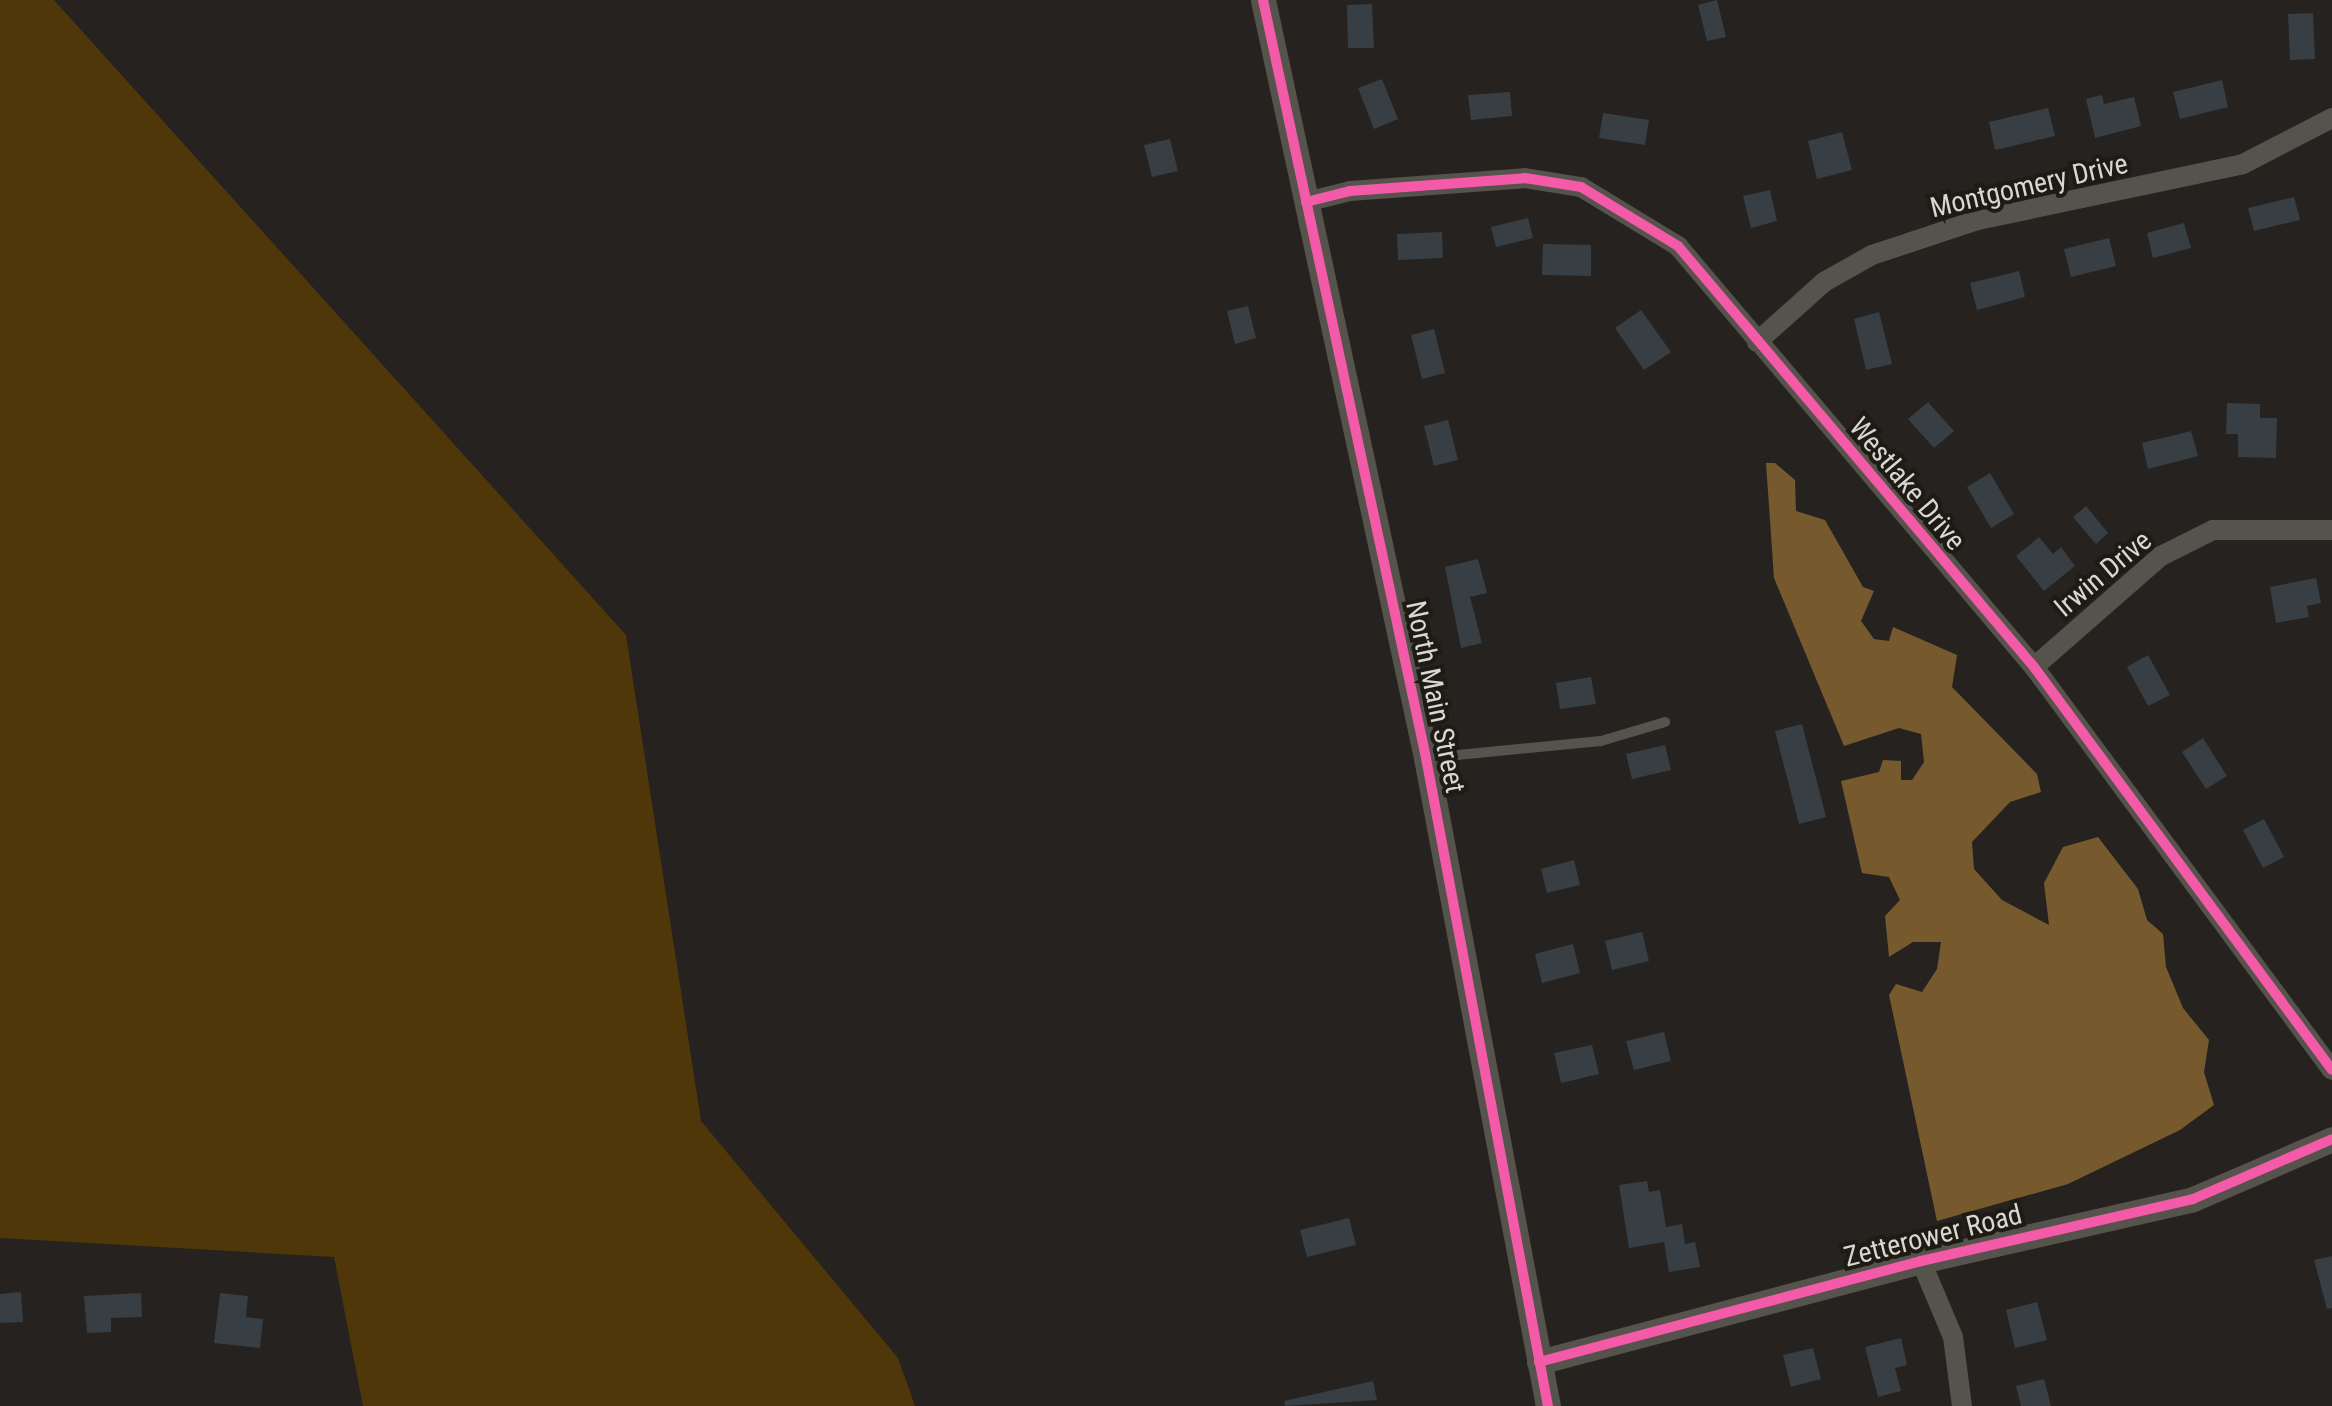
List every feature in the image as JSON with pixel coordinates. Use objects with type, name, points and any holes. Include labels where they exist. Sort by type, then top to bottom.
[{"type":"street","name":"North Main Street","points":[[1263,0],[1426,758],[1548,1406]]},
{"type":"street","name":"Montgomery Drive","points":[[1757,342],[1824,282],[1872,255],[1978,220],[2244,164],[2332,118]]},
{"type":"street","name":"Westlake Drive","points":[[1306,202],[1350,191],[1525,178],[1581,187],[1678,246],[2034,668],[2332,1070]]},
{"type":"street","name":"Irwin Drive","points":[[2034,668],[2161,556],[2213,530],[2332,530]]},
{"type":"street","name":"Zetterower Road","points":[[1540,1362],[1921,1260],[2192,1199],[2332,1139]]},
{"type":"street","points":[[1921,1260],[1953,1338],[1962,1406]]},
{"type":"lane","points":[[1426,758],[1601,741],[1666,722]]},
{"type":"shaded area","points":[[0,0],[54,0],[626,635],[701,1121],[898,1358],[915,1406],[363,1406],[334,1257],[0,1238]]},
{"type":"shaded area","points":[[1766,463],[1775,463],[1795,480],[1796,511],[1825,520],[1863,587],[1874,591],[1861,621],[1874,639],[1889,641],[1893,627],[1957,655],[1952,687],[2037,774],[2041,792],[2010,802],[1972,842],[1974,869],[2002,900],[2049,925],[2044,883],[2063,847],[2098,837],[2138,889],[2147,920],[2163,934],[2166,967],[2183,1008],[2209,1040],[2204,1072],[2214,1105],[2180,1130],[2068,1184],[1937,1221],[1889,995],[1896,984],[1922,992],[1937,969],[1941,942],[1913,942],[1889,957],[1885,916],[1900,900],[1889,877],[1862,873],[1841,781],[1879,772],[1883,760],[1901,761],[1901,780],[1912,780],[1924,762],[1921,734],[1899,728],[1844,746],[1774,578]]},
{"type":"building","points":[[1717,0],[1726,37],[1707,41],[1698,5]]},
{"type":"building","points":[[1372,4],[1374,48],[1348,48],[1347,5]]},
{"type":"building","points":[[2313,13],[2315,59],[2290,60],[2288,14]]},
{"type":"building","points":[[1382,79],[1398,119],[1374,129],[1358,88]]},
{"type":"building","points":[[2222,80],[2228,107],[2180,119],[2173,92]]},
{"type":"building","points":[[1510,92],[1512,116],[1471,120],[1468,95]]},
{"type":"building","points":[[2102,95],[2104,104],[2134,97],[2141,126],[2095,138],[2086,99]]},
{"type":"building","points":[[2048,108],[2055,136],[1995,150],[1989,122]]},
{"type":"building","points":[[1603,113],[1649,120],[1645,145],[1599,138]]},
{"type":"building","points":[[1842,132],[1852,170],[1817,179],[1808,141]]},
{"type":"building","points":[[1170,139],[1178,171],[1152,177],[1144,145]]},
{"type":"building","points":[[1770,190],[1777,221],[1751,228],[1743,196]]},
{"type":"building","points":[[2294,197],[2300,220],[2254,231],[2248,208]]},
{"type":"building","points":[[1528,218],[1533,238],[1496,247],[1491,227]]},
{"type":"building","points":[[2184,223],[2191,248],[2153,258],[2147,233]]},
{"type":"building","points":[[1442,232],[1443,258],[1398,260],[1397,234]]},
{"type":"building","points":[[2109,238],[2116,266],[2071,277],[2064,249]]},
{"type":"building","points":[[1543,244],[1591,245],[1591,276],[1542,275]]},
{"type":"building","points":[[2019,271],[2025,297],[1977,310],[1970,283]]},
{"type":"building","points":[[1248,306],[1256,338],[1235,344],[1227,311]]},
{"type":"building","points":[[1641,310],[1671,352],[1644,370],[1615,328]]},
{"type":"building","points":[[1879,312],[1892,364],[1866,370],[1854,319]]},
{"type":"building","points":[[1434,329],[1445,373],[1422,379],[1411,335]]},
{"type":"building","points":[[1928,402],[1954,431],[1934,448],[1908,419]]},
{"type":"building","points":[[2227,403],[2260,404],[2260,418],[2277,418],[2276,458],[2238,457],[2238,434],[2226,434]]},
{"type":"building","points":[[1448,420],[1458,460],[1434,466],[1424,426]]},
{"type":"building","points":[[2191,431],[2198,456],[2148,469],[2142,443]]},
{"type":"building","points":[[1990,473],[2014,514],[1991,528],[1967,487]]},
{"type":"building","points":[[2086,506],[2108,533],[2096,544],[2073,517]]},
{"type":"building","points":[[2039,537],[2053,554],[2061,547],[2075,566],[2044,591],[2016,556]]},
{"type":"building","points":[[1478,559],[1487,593],[1470,597],[1482,643],[1461,648],[1445,567]]},
{"type":"building","points":[[2316,578],[2321,603],[2307,606],[2309,617],[2276,623],[2270,587]]},
{"type":"building","points":[[2148,655],[2170,695],[2148,706],[2127,667]]},
{"type":"building","points":[[1591,677],[1596,704],[1560,709],[1556,683]]},
{"type":"building","points":[[1802,724],[1826,817],[1799,824],[1775,731]]},
{"type":"building","points":[[2203,738],[2227,776],[2206,789],[2182,752]]},
{"type":"building","points":[[1665,745],[1671,770],[1632,779],[1626,754]]},
{"type":"building","points":[[2264,819],[2284,857],[2263,868],[2243,830]]},
{"type":"building","points":[[1574,860],[1580,885],[1547,893],[1541,869]]},
{"type":"building","points":[[1642,932],[1649,961],[1612,970],[1605,941]]},
{"type":"building","points":[[1573,944],[1580,973],[1542,983],[1535,954]]},
{"type":"building","points":[[1664,1032],[1671,1061],[1634,1070],[1626,1041]]},
{"type":"building","points":[[1592,1045],[1599,1074],[1561,1083],[1554,1053]]},
{"type":"building","points":[[1647,1181],[1649,1192],[1660,1190],[1666,1227],[1682,1224],[1685,1244],[1695,1242],[1700,1267],[1669,1272],[1664,1242],[1629,1248],[1619,1185]]},
{"type":"building","points":[[1349,1218],[1356,1245],[1307,1257],[1300,1230]]},
{"type":"building","points":[[2332,1256],[2332,1308],[2327,1309],[2314,1260]]},
{"type":"building","points":[[21,1292],[23,1322],[0,1323],[0,1294]]},
{"type":"building","points":[[141,1293],[142,1317],[111,1318],[111,1332],[87,1333],[84,1296]]},
{"type":"building","points":[[220,1293],[248,1296],[246,1317],[263,1319],[260,1348],[214,1343]]},
{"type":"building","points":[[2037,1302],[2047,1340],[2015,1348],[2006,1310]]},
{"type":"building","points":[[1901,1338],[1907,1365],[1895,1368],[1901,1391],[1878,1397],[1865,1347]]},
{"type":"building","points":[[1813,1348],[1821,1379],[1791,1387],[1783,1355]]},
{"type":"building","points":[[2044,1379],[2051,1406],[2021,1406],[2016,1386]]},
{"type":"building","points":[[1373,1381],[1377,1400],[1285,1406],[1284,1401]]},
{"type":"cycle path","points":[[1263,0],[1426,758],[1548,1406]]},
{"type":"cycle path","points":[[1306,202],[1350,191],[1525,178],[1581,187],[1678,246],[2034,667],[2332,1070]]},
{"type":"cycle path","points":[[1539,1362],[1921,1261],[2193,1199],[2332,1139]]}]
